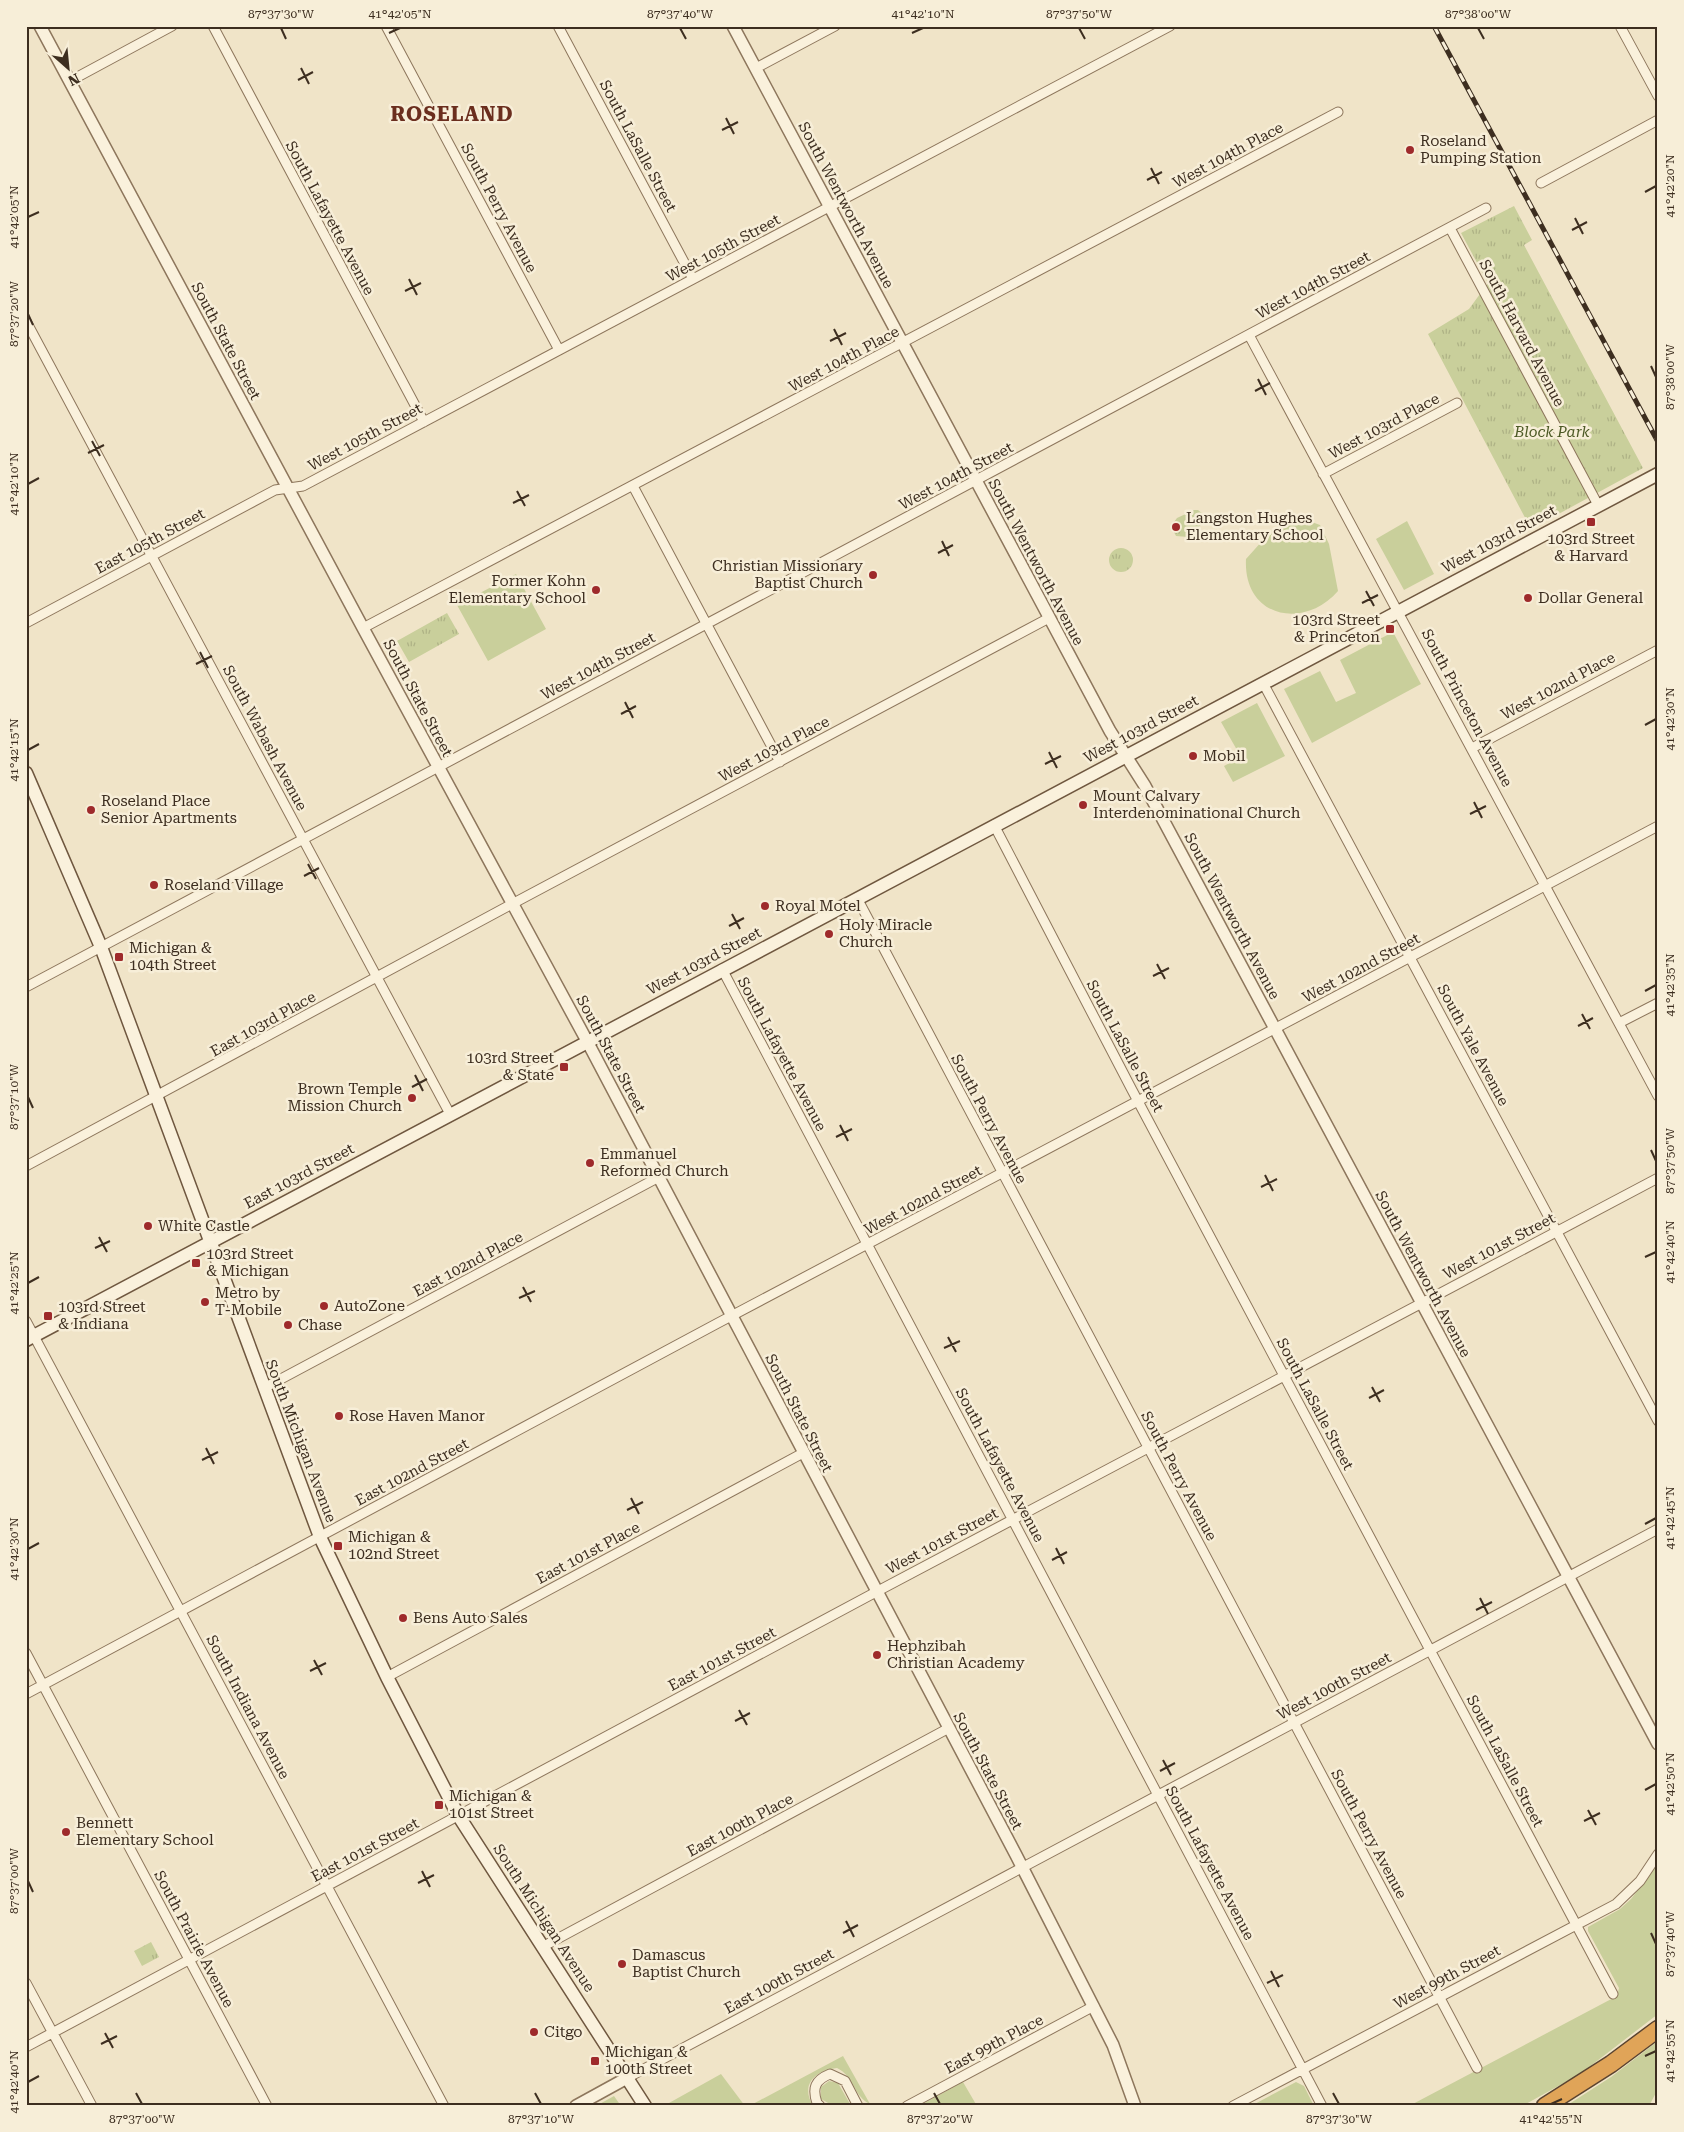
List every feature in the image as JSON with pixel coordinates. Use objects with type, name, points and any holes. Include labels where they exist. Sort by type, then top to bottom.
[{"type":"highway","points":[[1545,2106],[1611,2064],[1658,2029]]},
{"type":"main road","name":"West 103rd Street","points":[[587,1041],[1658,474]]},
{"type":"main road","name":"South Michigan Avenue","points":[[26,773],[101,947],[320,1536],[387,1677],[458,1815],[544,1946],[645,2106]]},
{"type":"main road","name":"East 103rd Street","points":[[30,1338],[587,1041]]},
{"type":"street","name":"South State Street","points":[[40,26],[659,1177],[1094,2006],[1113,2045],[1135,2106]]},
{"type":"street","points":[[70,81],[172,26]]},
{"type":"street","name":"South Lafayette Avenue","points":[[213,26],[424,422]]},
{"type":"street","name":"South Perry Avenue","points":[[386,26],[559,350]]},
{"type":"street","name":"South LaSalle Street","points":[[558,26],[693,279]]},
{"type":"street","name":"South Wentworth Avenue","points":[[733,26],[1117,744],[1142,780],[1658,1744]]},
{"type":"street","points":[[756,68],[835,26]]},
{"type":"street","name":"West 105th Street","points":[[288,488],[300,487],[1170,26]]},
{"type":"street","points":[[1620,26],[1658,96]]},
{"type":"street","name":"West 104th Place","points":[[363,628],[903,344],[1338,112]]},
{"type":"street","points":[[1541,183],[1658,120]]},
{"type":"street","name":"West 104th Street","points":[[26,987],[1486,208]]},
{"type":"street","name":"South Harvard Avenue","points":[[1450,228],[1598,505]]},
{"type":"street","name":"South Wabash Avenue","points":[[26,321],[450,1114]]},
{"type":"street","name":"South Princeton Avenue","points":[[1249,335],[1658,1096]]},
{"type":"street","name":"West 103rd Place","points":[[1323,474],[1457,403]]},
{"type":"street","points":[[633,486],[780,762]]},
{"type":"street","name":"East 105th Street","points":[[26,623],[274,490],[288,488]]},
{"type":"street","name":"West 103rd Place","points":[[512,904],[1049,618]]},
{"type":"street","name":"West 102nd Place","points":[[1472,748],[1658,650]]},
{"type":"street","name":"South Yale Avenue","points":[[1263,683],[1658,1421]]},
{"type":"street","name":"South LaSalle Street","points":[[994,825],[1138,1102],[1613,1994]]},
{"type":"street","name":"West 102nd Street","points":[[732,1316],[1658,826]]},
{"type":"street","name":"South Perry Avenue","points":[[857,898],[1477,2068]]},
{"type":"street","name":"East 103rd Place","points":[[26,1166],[512,904]]},
{"type":"street","name":"South Lafayette Avenue","points":[[722,969],[1322,2106]]},
{"type":"street","points":[[1619,1023],[1658,1002]]},
{"type":"street","name":"East 102nd Place","points":[[264,1388],[659,1177]]},
{"type":"street","name":"West 101st Street","points":[[876,1592],[1658,1178]]},
{"type":"street","name":"East 102nd Street","points":[[26,1694],[732,1316]]},
{"type":"street","name":"South Indiana Avenue","points":[[26,1321],[30,1338],[181,1611],[444,2106]]},
{"type":"street","name":"East 101st Place","points":[[387,1677],[803,1453]]},
{"type":"street","name":"West 100th Street","points":[[1022,1867],[1658,1529]]},
{"type":"street","name":"East 101st Street","points":[[26,2047],[876,1592]]},
{"type":"street","name":"South Prairie Avenue","points":[[26,1653],[267,2106]]},
{"type":"street","name":"East 100th Place","points":[[544,1946],[949,1728]]},
{"type":"street","name":"West 99th Street","points":[[1233,2106],[1616,1904],[1640,1881],[1658,1854]]},
{"type":"street","name":"East 100th Street","points":[[576,2106],[1022,1867]]},
{"type":"street","points":[[26,1983],[92,2106]]},
{"type":"street","name":"East 99th Place","points":[[907,2106],[1094,2006]]},
{"type":"street","points":[[820,2106],[817,2104],[814,2094],[815,2084],[820,2078],[830,2074],[845,2081],[858,2106]]},
{"type":"green space","name":"Block Park","points":[[1514,206],[1532,240],[1524,245],[1643,468],[1531,529],[1428,334],[1469,309],[1488,283],[1461,233]]},
{"type":"green space","points":[[1198,510],[1203,514],[1203,523],[1188,537],[1176,536],[1171,526],[1177,518]]},
{"type":"green space","points":[[1298,517],[1320,525],[1329,544],[1338,591],[1324,603],[1308,611],[1293,614],[1278,612],[1265,605],[1254,594],[1248,579],[1246,559],[1273,529]]},
{"type":"green space","points":[[1407,521],[1434,574],[1404,590],[1376,539]]},
{"type":"green space","points":[[1121,548],[1129,552],[1133,560],[1129,568],[1121,572],[1113,568],[1109,560],[1113,552]]},
{"type":"green space","points":[[516,574],[546,629],[488,661],[457,605]]},
{"type":"green space","points":[[447,613],[459,634],[409,662],[397,641]]},
{"type":"green space","points":[[1393,632],[1421,684],[1312,743],[1284,689],[1320,671],[1336,702],[1356,693],[1340,660]]},
{"type":"green space","points":[[1257,703],[1285,756],[1233,782],[1224,766],[1241,757],[1221,722]]},
{"type":"green space","points":[[1658,1864],[1658,2014],[1580,2074],[1522,2106],[1409,2106],[1617,1996],[1619,1988],[1588,1931],[1588,1927],[1620,1909],[1631,1899]]},
{"type":"green space","points":[[151,1942],[159,1957],[142,1966],[134,1951]]},
{"type":"green space","points":[[1658,2041],[1658,2089],[1649,2106],[1566,2106],[1611,2077]]},
{"type":"green space","points":[[843,2056],[870,2104],[860,2097],[847,2076],[837,2068],[822,2072],[812,2080],[808,2091],[813,2106],[745,2106],[751,2105]]},
{"type":"green space","points":[[721,2074],[745,2106],[671,2106],[669,2103]]},
{"type":"green space","points":[[829,2081],[838,2083],[850,2104],[830,2104],[821,2099],[821,2087]]},
{"type":"green space","points":[[963,2082],[977,2106],[919,2106]]},
{"type":"green space","points":[[1296,2082],[1304,2086],[1314,2106],[1251,2106]]},
{"type":"green space","points":[[614,2096],[621,2106],[596,2106]]},
{"type":"railway","points":[[1434,26],[1658,442]]},
{"type":"place","name":"Roseland Pumping Station","points":[[1410,150]]},
{"type":"place","name":"103rd Street & Harvard","points":[[1591,522]]},
{"type":"place","name":"Langston Hughes Elementary School","points":[[1176,527]]},
{"type":"place","name":"Christian Missionary Baptist Church","points":[[873,575]]},
{"type":"place","name":"Former Kohn Elementary School","points":[[596,590]]},
{"type":"place","name":"Dollar General","points":[[1528,598]]},
{"type":"place","name":"103rd Street & Princeton","points":[[1390,629]]},
{"type":"place","name":"Mobil","points":[[1193,756]]},
{"type":"place","name":"Mount Calvary Interdenominational Church","points":[[1083,805]]},
{"type":"place","name":"Roseland Place Senior Apartments","points":[[91,810]]},
{"type":"place","name":"Roseland Village","points":[[154,885]]},
{"type":"place","name":"Royal Motel","points":[[765,906]]},
{"type":"place","name":"Holy Miracle Church","points":[[829,934]]},
{"type":"place","name":"Michigan & 104th Street","points":[[119,957]]},
{"type":"place","name":"103rd Street & State","points":[[564,1067]]},
{"type":"place","name":"Brown Temple Mission Church","points":[[412,1098]]},
{"type":"place","name":"Emmanuel Reformed Church","points":[[590,1163]]},
{"type":"place","name":"White Castle","points":[[148,1226]]},
{"type":"place","name":"103rd Street & Michigan","points":[[196,1263]]},
{"type":"place","name":"Metro by T-Mobile","points":[[205,1302]]},
{"type":"place","name":"AutoZone","points":[[324,1306]]},
{"type":"place","name":"103rd Street & Indiana","points":[[48,1316]]},
{"type":"place","name":"Chase","points":[[288,1325]]},
{"type":"place","name":"Rose Haven Manor","points":[[339,1416]]},
{"type":"place","name":"Michigan & 102nd Street","points":[[338,1546]]},
{"type":"place","name":"Bens Auto Sales","points":[[403,1618]]},
{"type":"place","name":"Hephzibah Christian Academy","points":[[877,1655]]},
{"type":"place","name":"Michigan & 101st Street","points":[[439,1805]]},
{"type":"place","name":"Bennett Elementary School","points":[[66,1832]]},
{"type":"place","name":"Damascus Baptist Church","points":[[622,1964]]},
{"type":"place","name":"Citgo","points":[[534,2032]]},
{"type":"place","name":"Michigan & 100th Street","points":[[595,2061]]},
{"type":"district","name":"ROSELAND","points":[[452,114]]}]
